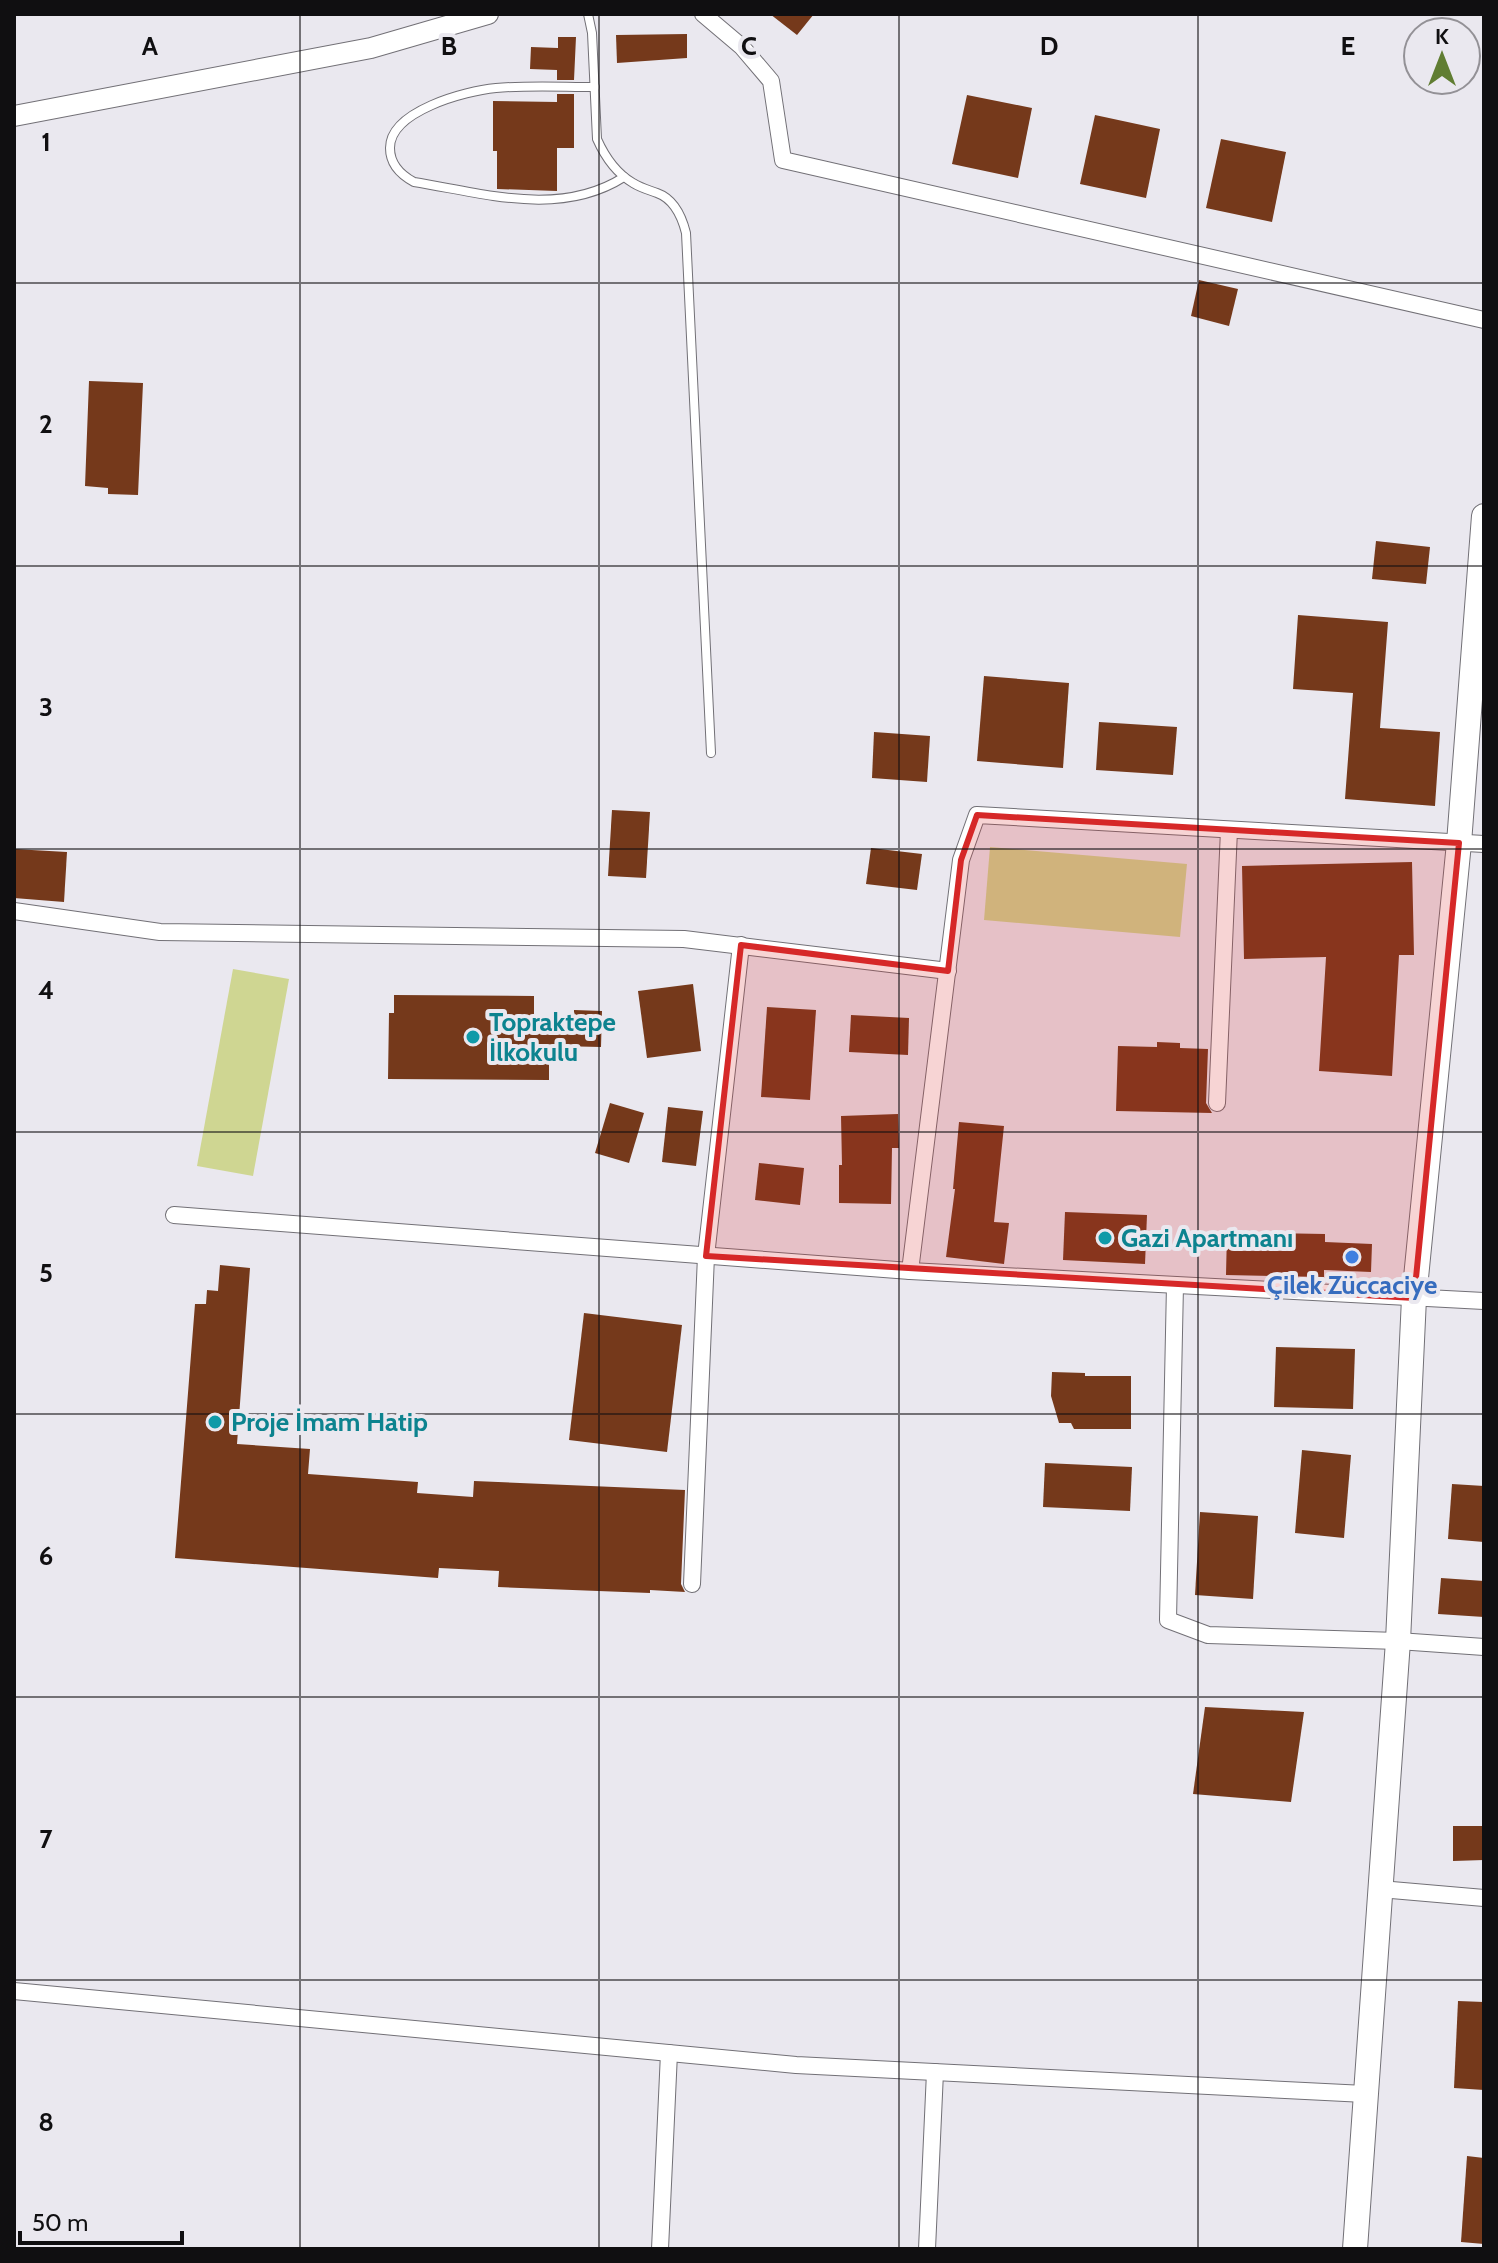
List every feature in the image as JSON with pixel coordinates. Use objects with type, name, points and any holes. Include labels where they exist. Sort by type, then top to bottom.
[{"type":"main road","points":[[1355,2249],[1398,1641],[1414,1298],[1459,843],[1484,516]]},
{"type":"street","points":[[14,116],[371,48],[488,14]]},
{"type":"street","points":[[703,14],[742,47],[771,81],[783,160],[1484,320]]},
{"type":"street","points":[[910,1271],[961,860],[977,815],[1484,844]]},
{"type":"street","points":[[1217,1103],[1229,830]]},
{"type":"street","points":[[14,911],[160,932],[684,939],[948,971]]},
{"type":"street","points":[[692,1584],[706,1256],[741,945]]},
{"type":"street","points":[[174,1215],[910,1271],[1484,1301]]},
{"type":"street","points":[[1175,1285],[1168,1620],[1208,1635],[1484,1647]]},
{"type":"street","points":[[1380,1889],[1484,1898]]},
{"type":"street","points":[[14,1991],[796,2065],[1365,2094]]},
{"type":"street","points":[[660,2249],[669,2053]]},
{"type":"street","points":[[927,2249],[935,2072]]},
{"type":"lane","points":[[588,14],[592,33],[597,139],[607,158],[624,177],[671,202],[686,233],[711,753]]},
{"type":"lane","points":[[595,87],[495,88],[452,98],[399,124],[391,140],[391,157],[400,172],[414,182],[524,200],[581,196],[624,177]]},
{"type":"highlighted area","points":[[977,815],[1459,843],[1414,1298],[706,1256],[741,945],[948,971],[961,860]]},
{"type":"green space","points":[[990,847],[1187,864],[1180,937],[984,920]]},
{"type":"green space","points":[[233,969],[289,979],[253,1176],[197,1166]]},
{"type":"building","points":[[770,14],[814,14],[797,35]]},
{"type":"building","points":[[687,34],[687,58],[617,63],[616,35]]},
{"type":"building","points":[[558,37],[576,37],[574,80],[557,80],[557,70],[530,69],[531,47],[558,48]]},
{"type":"building","points":[[557,94],[574,94],[574,148],[557,148],[557,191],[497,189],[493,101],[557,102]]},
{"type":"building","points":[[967,95],[1032,108],[1018,178],[952,164]]},
{"type":"building","points":[[1095,115],[1160,129],[1146,198],[1080,184]]},
{"type":"building","points":[[1221,139],[1286,152],[1272,222],[1206,208]]},
{"type":"building","points":[[1199,280],[1238,289],[1229,326],[1191,316]]},
{"type":"building","points":[[89,381],[143,383],[138,495],[108,494],[108,488],[85,486]]},
{"type":"building","points":[[1376,541],[1430,547],[1426,584],[1372,579]]},
{"type":"building","points":[[1298,615],[1388,622],[1380,728],[1440,732],[1435,806],[1345,799],[1353,693],[1293,689]]},
{"type":"building","points":[[984,676],[1069,683],[1063,768],[977,761]]},
{"type":"building","points":[[1099,722],[1177,727],[1173,775],[1096,770]]},
{"type":"building","points":[[874,732],[930,736],[927,782],[872,778]]},
{"type":"building","points":[[612,810],[650,812],[646,878],[608,876]]},
{"type":"building","points":[[871,848],[922,854],[917,890],[866,884]]},
{"type":"building","points":[[14,849],[67,852],[64,902],[14,898]]},
{"type":"building","points":[[1412,862],[1414,955],[1399,955],[1392,1076],[1319,1071],[1326,957],[1244,959],[1242,866]]},
{"type":"building","points":[[693,984],[701,1051],[647,1058],[638,991]]},
{"type":"building","name":"Topraktepe İlkokulu","points":[[394,995],[534,996],[534,1015],[574,1015],[574,1010],[602,1011],[601,1047],[557,1046],[557,1060],[549,1059],[549,1080],[388,1079],[389,1013],[394,1013]]},
{"type":"building","points":[[767,1007],[816,1010],[810,1100],[761,1097]]},
{"type":"building","points":[[851,1015],[909,1018],[908,1055],[849,1052]]},
{"type":"building","points":[[1157,1042],[1180,1043],[1180,1048],[1208,1049],[1206,1103],[1212,1113],[1116,1111],[1118,1046],[1157,1047]]},
{"type":"building","points":[[610,1103],[644,1113],[629,1163],[595,1153]]},
{"type":"building","points":[[668,1107],[703,1111],[696,1166],[662,1162]]},
{"type":"building","points":[[898,1114],[899,1148],[892,1148],[891,1204],[839,1203],[841,1116]]},
{"type":"building","points":[[959,1122],[1004,1126],[994,1222],[1009,1223],[1004,1264],[946,1257],[955,1189]]},
{"type":"building","points":[[759,1163],[804,1168],[800,1205],[755,1200]]},
{"type":"building","name":"Gazi Apartmanı","points":[[1065,1212],[1147,1215],[1145,1264],[1063,1260]]},
{"type":"building","points":[[1227,1232],[1325,1234],[1325,1242],[1372,1244],[1371,1272],[1324,1270],[1324,1277],[1226,1275]]},
{"type":"building","points":[[220,1265],[250,1268],[237,1444],[310,1449],[308,1474],[418,1482],[417,1493],[473,1497],[474,1481],[685,1490],[681,1584],[685,1592],[498,1587],[499,1571],[439,1568],[438,1578],[175,1558],[195,1304],[206,1304],[207,1290],[218,1291]]},
{"type":"building","points":[[584,1313],[682,1325],[667,1452],[569,1440]]},
{"type":"building","points":[[1276,1347],[1355,1349],[1353,1409],[1274,1407]]},
{"type":"building","points":[[1052,1372],[1131,1376],[1131,1429],[1074,1429],[1071,1423],[1059,1423],[1051,1396]]},
{"type":"building","points":[[1302,1450],[1351,1455],[1344,1538],[1295,1533]]},
{"type":"building","points":[[1045,1463],[1132,1467],[1130,1511],[1043,1507]]},
{"type":"building","points":[[1452,1484],[1484,1486],[1484,1542],[1448,1539]]},
{"type":"building","points":[[1200,1512],[1258,1516],[1253,1599],[1195,1595]]},
{"type":"building","points":[[1441,1578],[1484,1581],[1484,1617],[1438,1614]]},
{"type":"building","points":[[1205,1707],[1304,1712],[1291,1802],[1193,1794]]},
{"type":"building","points":[[1453,1826],[1484,1826],[1484,1860],[1453,1861]]},
{"type":"building","points":[[1458,2001],[1484,2002],[1484,2090],[1454,2088]]},
{"type":"building","points":[[1467,2156],[1484,2158],[1484,2244],[1461,2242]]},
{"type":"place","name":"Topraktepe İlkokulu","points":[[473,1037]]},
{"type":"place","name":"Gazi Apartmanı","points":[[1105,1238]]},
{"type":"place","name":"Çilek Züccaciye","points":[[1352,1257]]},
{"type":"place","name":"Proje İmam Hatip","points":[[215,1422]]}]
